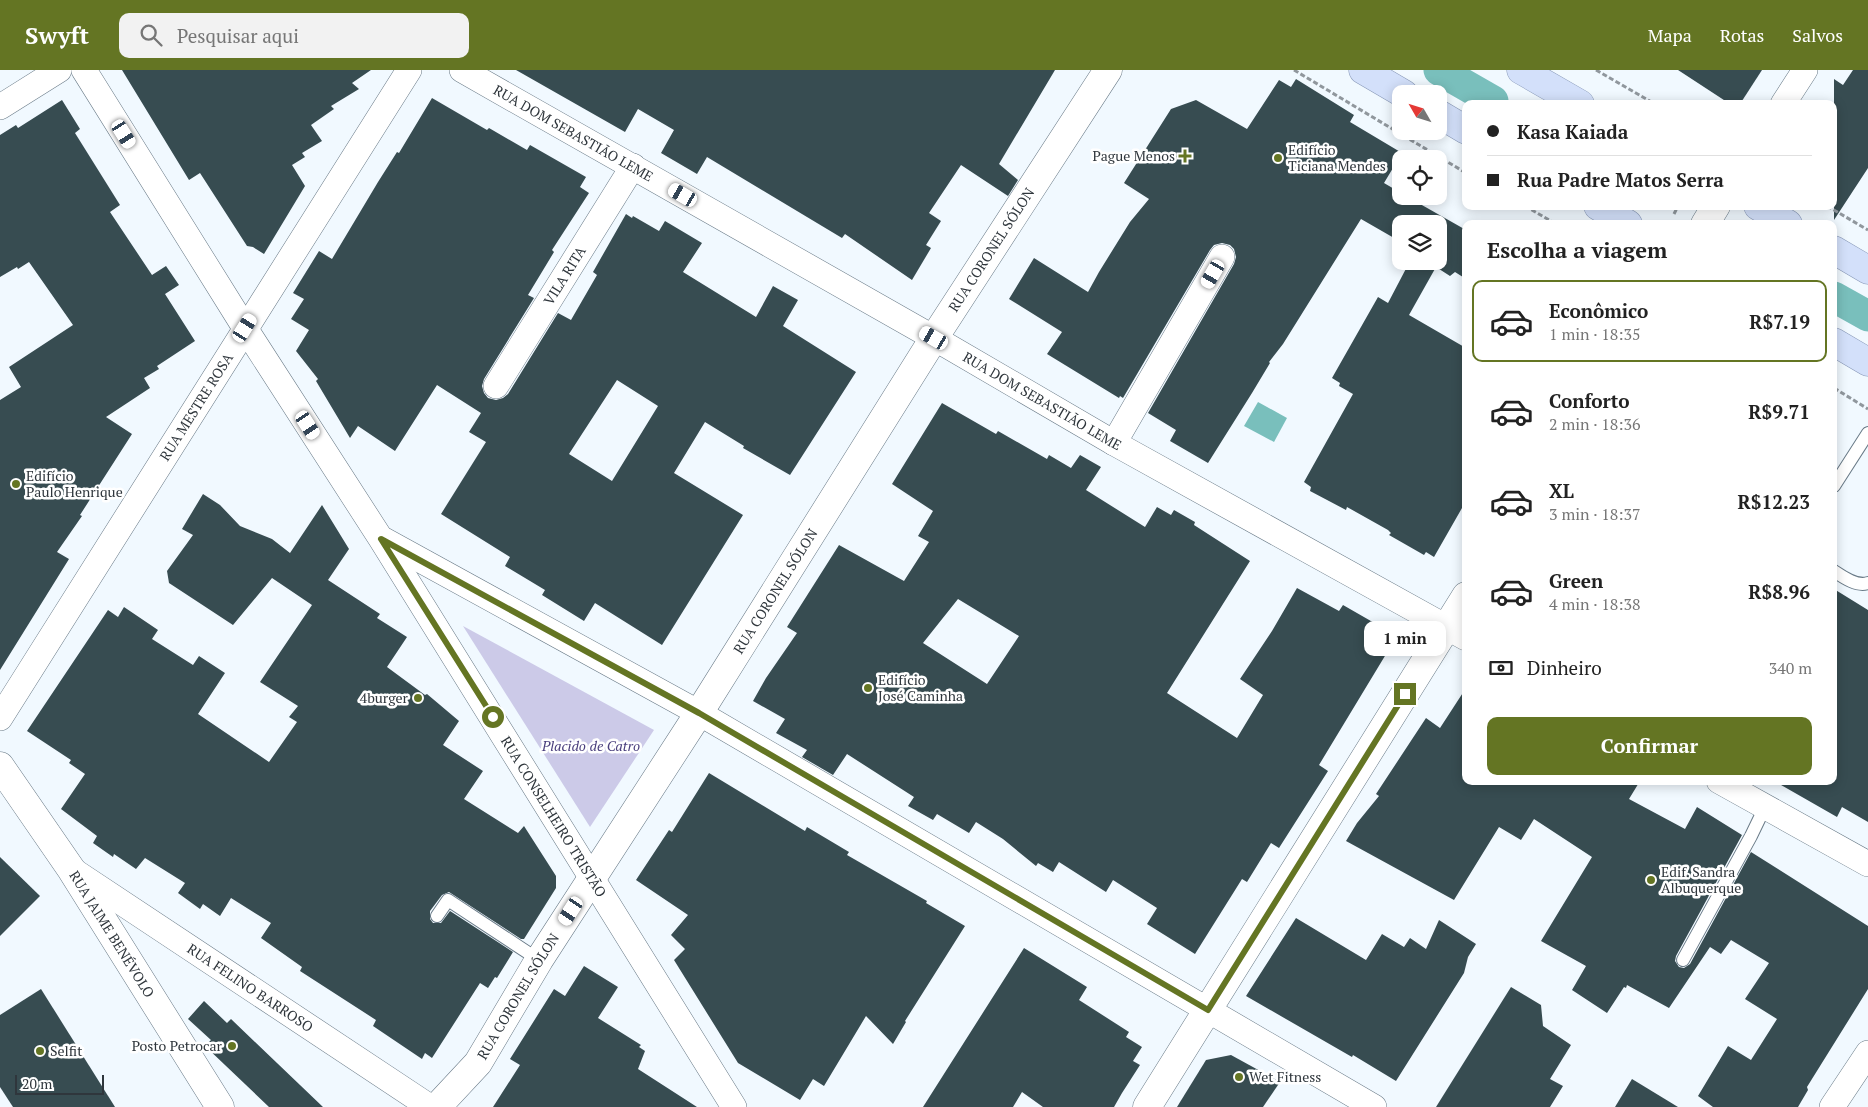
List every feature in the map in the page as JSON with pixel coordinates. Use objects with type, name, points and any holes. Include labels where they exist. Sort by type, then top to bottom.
[{"type":"main road","points":[[1362,70],[1392,87]]},
{"type":"main road","points":[[1521,70],[1573,100]]},
{"type":"main road","points":[[1448,119],[1462,128]]},
{"type":"main road","points":[[1605,210],[1621,220]]},
{"type":"main road","points":[[1765,210],[1781,220]]},
{"type":"main road","points":[[1837,252],[1868,270]]},
{"type":"main road","points":[[1837,344],[1868,362]]},
{"type":"street","points":[[0,107],[59,70]]},
{"type":"street","name":"RUA CONSELHEIRO TRISTÃO","points":[[84,70],[245,328],[381,539],[734,1107]]},
{"type":"street","name":"RUA MESTRE ROSA","points":[[0,718],[409,70]]},
{"type":"street","name":"RUA DOM SEBASTIÃO LEME","points":[[462,70],[934,338],[1114,443],[1456,632]]},
{"type":"street","name":"RUA CORONEL SÓLON","points":[[437,1107],[478,1063],[539,960],[699,713],[934,338],[1108,70]]},
{"type":"street","points":[[1786,100],[1806,70]]},
{"type":"street","name":"VILA RITA","points":[[496,386],[633,166]]},
{"type":"street","points":[[1114,443],[1222,257]]},
{"type":"street","points":[[381,539],[699,713],[1374,1107]]},
{"type":"street","points":[[1147,1107],[1208,1010],[1456,632],[1462,610]]},
{"type":"street","name":"RUA JAIME BENÉVOLO","points":[[0,766],[71,869],[220,1107]]},
{"type":"street","points":[[1726,785],[1868,864]]},
{"type":"street","name":"RUA FELINO BARROSO","points":[[71,869],[430,1107]]},
{"type":"street","points":[[1832,1107],[1868,1052]]},
{"type":"lane","points":[[1837,482],[1867,437]]},
{"type":"lane","points":[[1837,573],[1851,582],[1865,585],[1868,583]]},
{"type":"lane","points":[[1682,960],[1751,836],[1765,807]]},
{"type":"lane","points":[[437,916],[448,900],[539,960]]},
{"type":"path","points":[[1294,70],[1462,171]]},
{"type":"path","points":[[1596,70],[1648,100]]},
{"type":"path","points":[[1532,210],[1549,220]]},
{"type":"path","points":[[1674,214],[1676,210]]},
{"type":"path","points":[[1834,210],[1868,230]]},
{"type":"path","points":[[1837,390],[1868,409]]},
{"type":"green space","name":"Placido de Catro","points":[[463,626],[654,730],[590,827]]},
{"type":"shaded area","points":[[1258,402],[1287,418],[1274,442],[1244,426]]},
{"type":"building","points":[[122,70],[371,70],[352,83],[359,89],[331,106],[334,109],[311,125],[322,141],[302,153],[305,157],[292,165],[305,186],[264,254],[253,247],[247,246],[200,173],[189,180]]},
{"type":"building","points":[[516,70],[1055,70],[999,164],[1018,180],[1008,196],[961,165],[929,213],[941,221],[926,245],[931,248],[912,280],[845,234],[842,238],[707,157],[697,174],[661,153],[674,130],[638,109],[625,132]]},
{"type":"building","points":[[1678,70],[1762,70],[1743,100],[1724,100]]},
{"type":"building","points":[[1853,70],[1868,70],[1868,168],[1834,220],[1834,210],[1837,210],[1837,100],[1834,100],[1834,79],[1843,85]]},
{"type":"building","points":[[1296,79],[1354,115],[1350,122],[1397,150],[1392,150],[1392,170],[1384,183],[1392,188],[1392,205],[1422,205],[1440,215],[1392,215],[1392,237],[1361,219],[1283,344],[1269,362],[1208,463],[1170,441],[1176,430],[1148,413],[1234,264],[1236,257],[1234,249],[1230,245],[1222,243],[1214,245],[1210,250],[1123,398],[1120,396],[1119,398],[1047,354],[1062,332],[1009,299],[1034,258],[1088,292],[1130,222],[1149,199],[1124,183],[1171,109],[1196,100],[1247,129],[1279,80],[1291,87]]},
{"type":"building","points":[[432,98],[487,130],[489,128],[527,150],[530,145],[586,177],[580,187],[589,193],[552,250],[554,252],[528,295],[534,298],[484,379],[482,386],[488,398],[496,400],[508,394],[558,313],[571,320],[597,275],[593,272],[626,214],[659,231],[665,221],[702,243],[683,272],[756,317],[773,286],[798,300],[783,326],[856,372],[790,475],[743,448],[744,446],[705,422],[674,473],[743,515],[662,645],[595,603],[584,621],[542,595],[545,590],[505,566],[510,557],[441,514],[486,442],[469,432],[481,413],[437,385],[395,451],[358,426],[350,438],[316,381],[318,379],[296,351],[309,330],[291,319],[304,299],[293,293],[319,251],[332,259],[378,182],[397,152],[399,153]],"holes":[[[617,380],[658,406],[612,481],[569,454]]]},
{"type":"building","points":[[62,100],[80,129],[75,133],[120,205],[110,212],[152,275],[166,266],[179,285],[165,294],[195,341],[157,366],[159,369],[144,378],[150,388],[106,417],[132,434],[80,515],[82,516],[57,552],[69,559],[0,670],[0,400],[21,387],[9,367],[73,325],[29,262],[0,277],[0,135],[16,125],[18,128]]},
{"type":"building","points":[[1447,219],[1462,228],[1462,276],[1455,272],[1450,276],[1441,270],[1447,270]]},
{"type":"building","points":[[1405,270],[1434,270],[1409,315],[1462,346],[1462,508],[1434,557],[1426,552],[1424,555],[1389,535],[1391,533],[1388,530],[1347,507],[1346,510],[1310,491],[1311,487],[1304,482],[1353,394],[1339,386],[1340,383],[1332,378],[1378,297],[1388,303]]},
{"type":"building","points":[[942,403],[996,434],[998,431],[1047,459],[1049,455],[1071,468],[1080,455],[1101,467],[1086,490],[1145,527],[1157,507],[1171,515],[1174,510],[1195,522],[1194,525],[1250,561],[1167,693],[1237,738],[1263,695],[1240,679],[1272,631],[1297,588],[1339,611],[1343,605],[1397,636],[1319,765],[1328,771],[1279,848],[1271,843],[1247,882],[1242,879],[1195,954],[1147,924],[1157,908],[1113,880],[1106,892],[1059,862],[1053,872],[1038,863],[1036,866],[1003,839],[976,822],[969,833],[937,814],[933,820],[908,806],[914,797],[847,754],[833,775],[802,757],[807,750],[776,733],[785,719],[753,701],[766,678],[797,633],[787,627],[839,545],[904,581],[929,542],[918,536],[933,511],[892,484]],"holes":[[[958,599],[1019,636],[987,684],[923,643]]]},
{"type":"building","points":[[203,494],[220,505],[240,526],[272,539],[290,553],[322,505],[349,549],[328,580],[380,614],[377,618],[407,637],[387,667],[425,695],[427,694],[459,721],[443,745],[483,771],[464,799],[518,833],[524,826],[556,876],[556,888],[524,939],[521,939],[449,892],[442,895],[430,911],[430,919],[433,923],[441,923],[450,911],[513,952],[497,978],[495,977],[488,988],[480,983],[432,1058],[425,1053],[422,1059],[373,1026],[376,1020],[300,971],[302,967],[261,938],[271,923],[231,898],[220,916],[203,904],[200,909],[178,893],[185,883],[145,858],[136,869],[114,854],[113,857],[93,843],[97,836],[61,809],[85,774],[69,763],[71,760],[27,731],[108,610],[118,617],[124,607],[158,630],[152,639],[193,665],[199,656],[225,673],[198,714],[269,762],[297,722],[289,717],[298,706],[260,682],[312,605],[272,578],[233,625],[169,583],[167,571],[193,535],[182,529]]},
{"type":"building","points":[[1837,591],[1868,610],[1868,822],[1842,807],[1837,817],[1781,785],[1837,785]]},
{"type":"building","points":[[1462,694],[1462,785],[1638,785],[1629,799],[1685,829],[1697,807],[1742,835],[1676,956],[1675,961],[1679,967],[1684,968],[1690,964],[1751,852],[1868,926],[1868,989],[1807,1087],[1808,1090],[1798,1107],[1713,1107],[1698,1096],[1728,1046],[1751,1060],[1777,1019],[1745,999],[1769,963],[1731,940],[1721,954],[1710,947],[1669,1008],[1627,985],[1607,1013],[1572,990],[1586,966],[1541,941],[1592,857],[1534,819],[1521,840],[1499,827],[1454,900],[1346,841],[1357,823],[1379,796],[1376,794],[1426,718],[1440,728]]},
{"type":"building","points":[[709,773],[805,831],[807,827],[849,852],[847,855],[927,901],[926,903],[965,926],[905,1021],[893,1044],[866,1016],[824,1086],[813,1079],[800,1100],[738,1063],[674,960],[685,949],[671,935],[688,915],[636,880],[669,830],[672,832]]},
{"type":"building","points":[[0,857],[40,896],[0,936]]},
{"type":"building","points":[[1296,918],[1366,960],[1382,934],[1404,947],[1410,938],[1426,949],[1439,920],[1476,944],[1468,957],[1464,973],[1396,1081],[1246,996]]},
{"type":"building","points":[[1024,948],[1087,987],[1079,1000],[1129,1032],[1126,1037],[1142,1047],[1133,1061],[1140,1065],[1114,1107],[1043,1107],[1022,1092],[1013,1107],[923,1107]]},
{"type":"building","points":[[584,966],[618,987],[598,1018],[641,1045],[639,1047],[645,1051],[638,1069],[697,1107],[493,1107],[520,1065],[510,1059],[554,989],[565,996]]},
{"type":"building","points":[[1511,987],[1541,1005],[1543,1026],[1571,1045],[1550,1079],[1563,1086],[1550,1107],[1436,1107]]},
{"type":"building","name":"Selfit","points":[[41,989],[115,1107],[13,1107],[0,1087],[0,1015]]},
{"type":"building","points":[[204,1001],[227,1023],[231,1019],[323,1107],[269,1107],[205,1046],[211,1040],[188,1019]]},
{"type":"building","points":[[1231,1055],[1280,1082],[1263,1107],[1177,1107],[1206,1060]]},
{"type":"building","points":[[1632,1079],[1678,1107],[1615,1107]]},
{"type":"waterway","points":[[1439,70],[1491,100]]},
{"type":"waterway","points":[[1837,299],[1868,316]]},
{"type":"place","name":"Pague Menos","points":[[1185,156]]},
{"type":"place","name":"Edifício Ticiana Mendes","points":[[1278,158]]},
{"type":"place","name":"Edifício Paulo Henrique","points":[[16,484]]},
{"type":"place","name":"Edifício José Caminha","points":[[868,688]]},
{"type":"place","name":"4burger","points":[[418,698]]},
{"type":"place","name":"Edif. Sandra Albuquerque","points":[[1651,880]]},
{"type":"place","name":"Posto Petrocar","points":[[232,1046]]},
{"type":"place","name":"Selfit","points":[[40,1051]]},
{"type":"place","name":"Wet Fitness","points":[[1239,1077]]},
{"type":"route","points":[[493,717],[381,539],[699,713],[1208,1010],[1405,694]]}]
